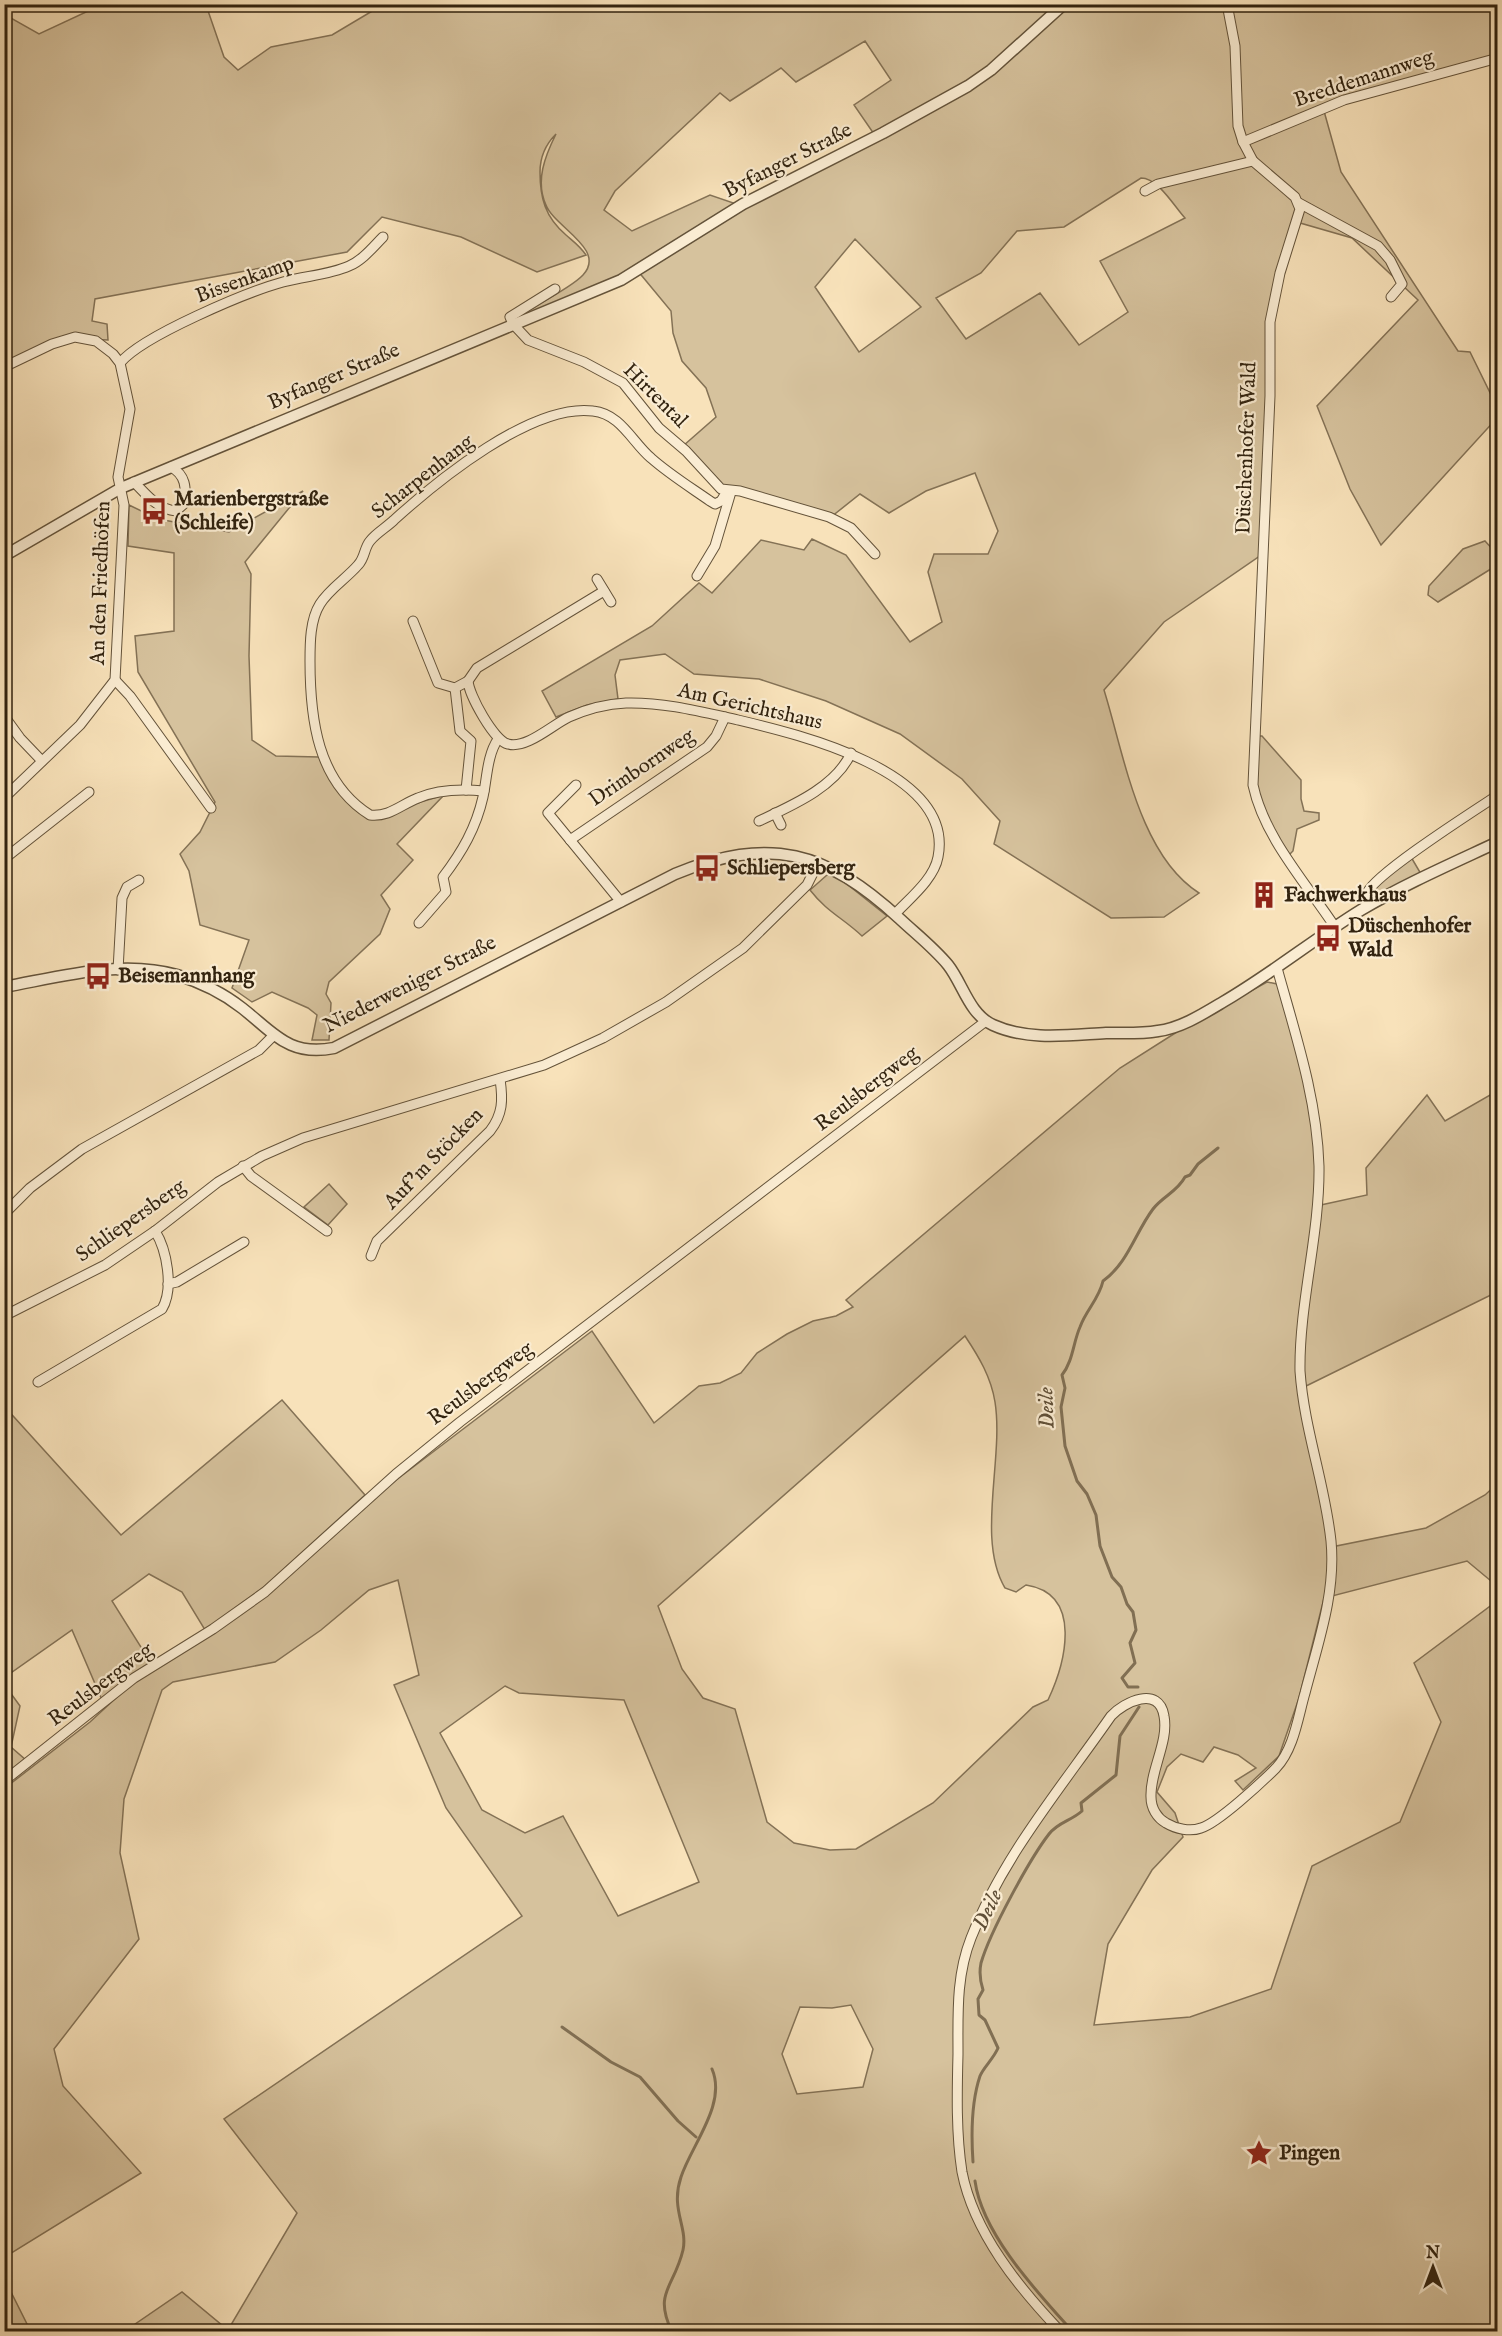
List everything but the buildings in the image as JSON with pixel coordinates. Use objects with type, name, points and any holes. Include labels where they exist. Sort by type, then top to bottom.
[{"type":"street","name":"Byfanger Straße","points":[[4,556],[134,482],[621,280],[743,204],[883,134],[968,86],[991,70],[1064,4]]},
{"type":"street","points":[[1227,4],[1235,46],[1238,126],[1252,160],[1262,171],[1286,188],[1299,203],[1378,246],[1390,260],[1402,284],[1391,297]]},
{"type":"street","name":"Breddemannweg","points":[[1243,142],[1344,99],[1497,58]]},
{"type":"street","points":[[1145,191],[1158,184],[1252,160]]},
{"type":"street","name":"Düschenhofer Wald","points":[[1299,203],[1298,218],[1280,273],[1270,322],[1270,396],[1252,785],[1262,815],[1273,834],[1335,927]]},
{"type":"street","name":"Bissenkamp","points":[[120,363],[133,350],[198,316],[279,283],[350,266],[362,259],[383,237]]},
{"type":"street","name":"Byfanger Straße","points":[[513,324],[510,316],[555,289]]},
{"type":"street","name":"Hirtental","points":[[513,324],[528,340],[584,362],[623,383],[658,428],[686,451],[721,489],[729,491]]},
{"type":"street","points":[[4,367],[52,344],[75,337],[96,342],[120,363]]},
{"type":"street","name":"An den Friedhöfen","points":[[4,798],[96,708],[116,680],[124,505],[118,477],[130,409],[120,363]]},
{"type":"street","name":"Scharpenhang","points":[[466,790],[424,796],[387,814],[370,815],[339,787],[323,758],[316,735],[310,690],[310,641],[319,604],[359,564],[370,541],[420,497],[482,452],[544,418],[563,413],[593,411],[616,420],[653,460],[715,504],[721,501],[729,491]]},
{"type":"street","points":[[134,482],[154,503],[166,510],[176,511],[185,503],[185,483],[181,475],[171,467]]},
{"type":"street","points":[[697,576],[715,546],[729,491],[740,491],[829,517],[850,528],[876,554]]},
{"type":"street","points":[[597,579],[611,602]]},
{"type":"street","points":[[413,621],[438,683],[455,688],[468,681],[477,668],[604,591]]},
{"type":"street","name":"An den Friedhöfen","points":[[116,680],[211,808]]},
{"type":"street","points":[[419,923],[446,892],[443,877],[468,840],[484,791],[493,747],[498,739],[471,694],[468,681]]},
{"type":"street","points":[[455,688],[460,731],[471,741],[466,790],[484,791]]},
{"type":"street","name":"Am Gerichtshaus","points":[[498,739],[505,744],[515,746],[571,716],[614,704],[661,705],[724,717],[813,739],[851,753],[895,778],[931,815],[938,831],[936,866],[895,914]]},
{"type":"street","points":[[4,716],[20,738],[42,761]]},
{"type":"street","name":"Drimbornweg","points":[[570,840],[706,747],[716,736],[724,717]]},
{"type":"street","points":[[759,821],[837,777],[851,753]]},
{"type":"street","points":[[576,785],[548,813],[621,902]]},
{"type":"street","points":[[4,859],[89,792]]},
{"type":"street","points":[[1366,907],[1366,897],[1371,887],[1407,857],[1497,795]]},
{"type":"street","points":[[775,813],[781,825]]},
{"type":"street","points":[[986,1021],[1015,1032],[1048,1036],[1160,1031],[1191,1020],[1277,968],[1366,907],[1408,884],[1497,842]]},
{"type":"street","name":"Niederweniger Straße","points":[[4,987],[75,974],[151,969],[203,985],[243,1009],[273,1036],[304,1050],[334,1048],[413,1005],[675,874],[718,857],[758,853],[818,863],[860,884],[948,964],[976,1012],[986,1021]]},
{"type":"street","name":"Schliepersberg","points":[[4,1316],[105,1265],[155,1231],[196,1197],[243,1166],[303,1138],[500,1079],[575,1053],[666,1002],[743,948],[773,921],[807,885],[818,863]]},
{"type":"street","points":[[118,970],[122,898],[127,887],[139,880]]},
{"type":"street","points":[[1061,2331],[1030,2298],[994,2248],[976,2214],[966,2186],[961,2162],[958,2089],[960,1974],[971,1936],[1009,1861],[1111,1716],[1125,1703],[1137,1699],[1148,1700],[1158,1704],[1164,1713],[1165,1723],[1151,1799],[1160,1818],[1178,1828],[1196,1829],[1211,1823],[1275,1769],[1290,1744],[1324,1618],[1332,1570],[1330,1533],[1303,1402],[1300,1371],[1318,1186],[1318,1144],[1307,1078],[1277,968]]},
{"type":"street","name":"Reulsbergweg","points":[[4,1781],[134,1678],[213,1629],[265,1592],[396,1474],[453,1427],[986,1021]]},
{"type":"street","points":[[4,1214],[56,1167],[259,1050],[273,1036]]},
{"type":"street","name":"Auf'm Stöcken","points":[[371,1256],[377,1241],[495,1125],[502,1107],[500,1079]]},
{"type":"street","points":[[243,1166],[251,1176],[327,1231]]},
{"type":"street","points":[[38,1382],[155,1314],[168,1299],[161,1240],[155,1231]]},
{"type":"street","points":[[168,1284],[177,1282],[244,1242]]},
{"type":"shaded area","points":[[101,5],[206,5],[224,57],[238,70],[271,47],[332,35],[379,5],[1497,5],[1497,55],[1335,105],[1324,111],[1341,172],[1458,351],[1470,352],[1497,407],[1497,418],[1381,545],[1350,489],[1317,406],[1418,300],[1352,238],[1300,223],[1275,297],[1264,553],[1164,622],[1104,690],[1136,801],[1148,829],[1162,854],[1179,876],[1199,893],[1164,917],[1111,918],[994,844],[1000,821],[962,779],[900,734],[826,701],[759,679],[694,674],[665,654],[620,660],[615,675],[618,699],[587,705],[556,717],[542,691],[652,626],[699,583],[712,593],[761,540],[804,550],[812,539],[846,555],[910,642],[942,622],[928,572],[934,554],[988,554],[998,531],[975,473],[926,491],[889,513],[860,494],[831,517],[727,490],[683,446],[716,417],[706,388],[682,361],[673,333],[671,311],[637,270],[558,304],[520,315],[570,285],[583,275],[589,265],[584,247],[546,205],[541,187],[545,207],[553,221],[586,255],[537,272],[461,237],[382,217],[347,252],[95,299],[92,321],[107,324],[108,340],[62,338],[5,363],[4,22],[11,18],[39,34]],"holes":[[[865,41],[891,80],[854,105],[874,134],[739,205],[710,195],[632,231],[604,210],[615,191],[720,93],[730,101],[781,68],[796,82]],[[556,134],[548,151],[541,187],[544,151]],[[1141,178],[1159,187],[1185,218],[1100,261],[1128,312],[1079,345],[1040,293],[966,339],[936,298],[981,273],[1017,231],[1064,227]],[[855,239],[921,307],[859,352],[815,287]]]},
{"type":"shaded area","points":[[303,491],[245,562],[251,574],[249,656],[252,740],[276,756],[319,757],[339,791],[352,806],[368,818],[444,795],[397,844],[413,860],[381,895],[390,909],[380,934],[329,982],[326,994],[331,1003],[329,1040],[312,1040],[317,1015],[308,1008],[272,992],[252,1002],[232,988],[249,940],[200,925],[189,871],[180,854],[200,832],[215,802],[138,672],[135,636],[174,631],[174,553],[128,546],[129,505],[158,519],[229,532]]},
{"type":"shaded area","points":[[1485,541],[1497,554],[1497,569],[1494,567],[1438,602],[1428,595],[1429,586],[1463,549]]},
{"type":"shaded area","points":[[1257,736],[1262,736],[1301,780],[1301,799],[1304,811],[1319,813],[1319,820],[1297,829],[1293,851],[1288,856],[1260,800],[1256,772]]},
{"type":"shaded area","points":[[1411,857],[1421,874],[1374,898],[1371,895],[1372,890]]},
{"type":"shaded area","points":[[827,875],[838,877],[887,916],[862,936],[823,904],[810,890]]},
{"type":"shaded area","points":[[1267,982],[1277,984],[1306,1078],[1316,1127],[1316,1206],[1367,1195],[1366,1168],[1427,1095],[1445,1121],[1497,1091],[1497,1292],[1300,1389],[1331,1547],[1426,1528],[1485,1495],[1497,1484],[1497,1586],[1467,1561],[1324,1598],[1299,1698],[1279,1756],[1243,1790],[1235,1781],[1256,1768],[1238,1755],[1214,1747],[1203,1762],[1181,1754],[1167,1767],[1157,1792],[1175,1813],[1183,1837],[1152,1870],[1108,1944],[1094,2025],[1190,2017],[1271,1989],[1312,1866],[1400,1822],[1441,1722],[1414,1663],[1497,1601],[1497,2331],[1065,2332],[1047,2323],[1037,2332],[125,2331],[182,2292],[228,2330],[297,2213],[224,2119],[522,1916],[446,1808],[394,1685],[419,1675],[398,1580],[369,1590],[321,1630],[275,1662],[173,1682],[162,1690],[124,1799],[120,1853],[139,1939],[54,2049],[63,2086],[141,2173],[5,2257],[5,1788],[90,1722],[130,1685],[243,1613],[383,1490],[592,1331],[654,1423],[699,1386],[720,1383],[741,1373],[757,1353],[787,1334],[813,1321],[836,1316],[853,1307],[846,1300],[1120,1068],[1180,1030]],"holes":[[[965,1336],[984,1368],[995,1402],[997,1424],[991,1523],[992,1546],[997,1568],[1005,1588],[1016,1592],[1026,1585],[1044,1591],[1056,1602],[1063,1616],[1065,1632],[1060,1668],[1048,1700],[1033,1707],[933,1803],[856,1849],[830,1850],[794,1843],[767,1822],[735,1709],[703,1698],[682,1669],[658,1606]],[[505,1686],[519,1693],[624,1700],[699,1882],[618,1916],[563,1816],[525,1833],[482,1810],[440,1733]],[[851,2005],[873,2049],[863,2087],[797,2094],[782,2054],[800,2007],[832,2008]]]},
{"type":"shaded area","points":[[329,1184],[347,1204],[328,1225],[304,1207]]},
{"type":"shaded area","points":[[282,1400],[365,1495],[265,1586],[205,1630],[182,1592],[149,1574],[112,1601],[151,1663],[102,1700],[72,1630],[5,1677],[4,1406],[121,1535]]},
{"type":"shaded area","points":[[4,1684],[20,1706],[11,1747],[27,1761],[4,1776]]},
{"type":"shaded area","points":[[5,2280],[28,2326],[18,2331],[5,2331]]},
{"type":"waterway","name":"Deile","points":[[1138,1687],[1128,1687],[1122,1678],[1135,1663],[1130,1643],[1136,1630],[1133,1612],[1127,1604],[1121,1587],[1112,1577],[1100,1546],[1096,1515],[1087,1494],[1077,1481],[1065,1446],[1061,1407],[1065,1388],[1062,1375],[1083,1321],[1103,1281],[1119,1266],[1153,1209],[1185,1177],[1190,1175],[1198,1164],[1218,1148]]},
{"type":"waterway","name":"Deile","points":[[973,2162],[972,2118],[977,2086],[981,2073],[998,2048],[985,2020],[979,2015],[978,1999],[983,1990],[980,1977],[981,1963],[1011,1897],[1049,1834],[1082,1811],[1081,1803],[1116,1775],[1120,1736],[1139,1707]]},
{"type":"waterway","points":[[562,2027],[611,2062],[640,2077],[678,2121],[696,2137]]},
{"type":"waterway","points":[[672,2332],[664,2308],[667,2290],[679,2263],[684,2242],[678,2208],[678,2188],[686,2164],[712,2110],[715,2096],[712,2069]]},
{"type":"waterway","name":"Deile","points":[[975,2181],[988,2221],[1000,2242],[1028,2281],[1073,2332]]},
{"type":"place","name":"Marienbergstraße (Schleife)","points":[[154,511]]},
{"type":"place","name":"Schliepersberg","points":[[707,868]]},
{"type":"place","name":"Fachwerkhaus","points":[[1264,895]]},
{"type":"place","name":"Düschenhofer Wald","points":[[1328,938]]},
{"type":"place","name":"Beisemannhang","points":[[98,976]]},
{"type":"place","name":"Pingen","points":[[1259,2153]]}]
